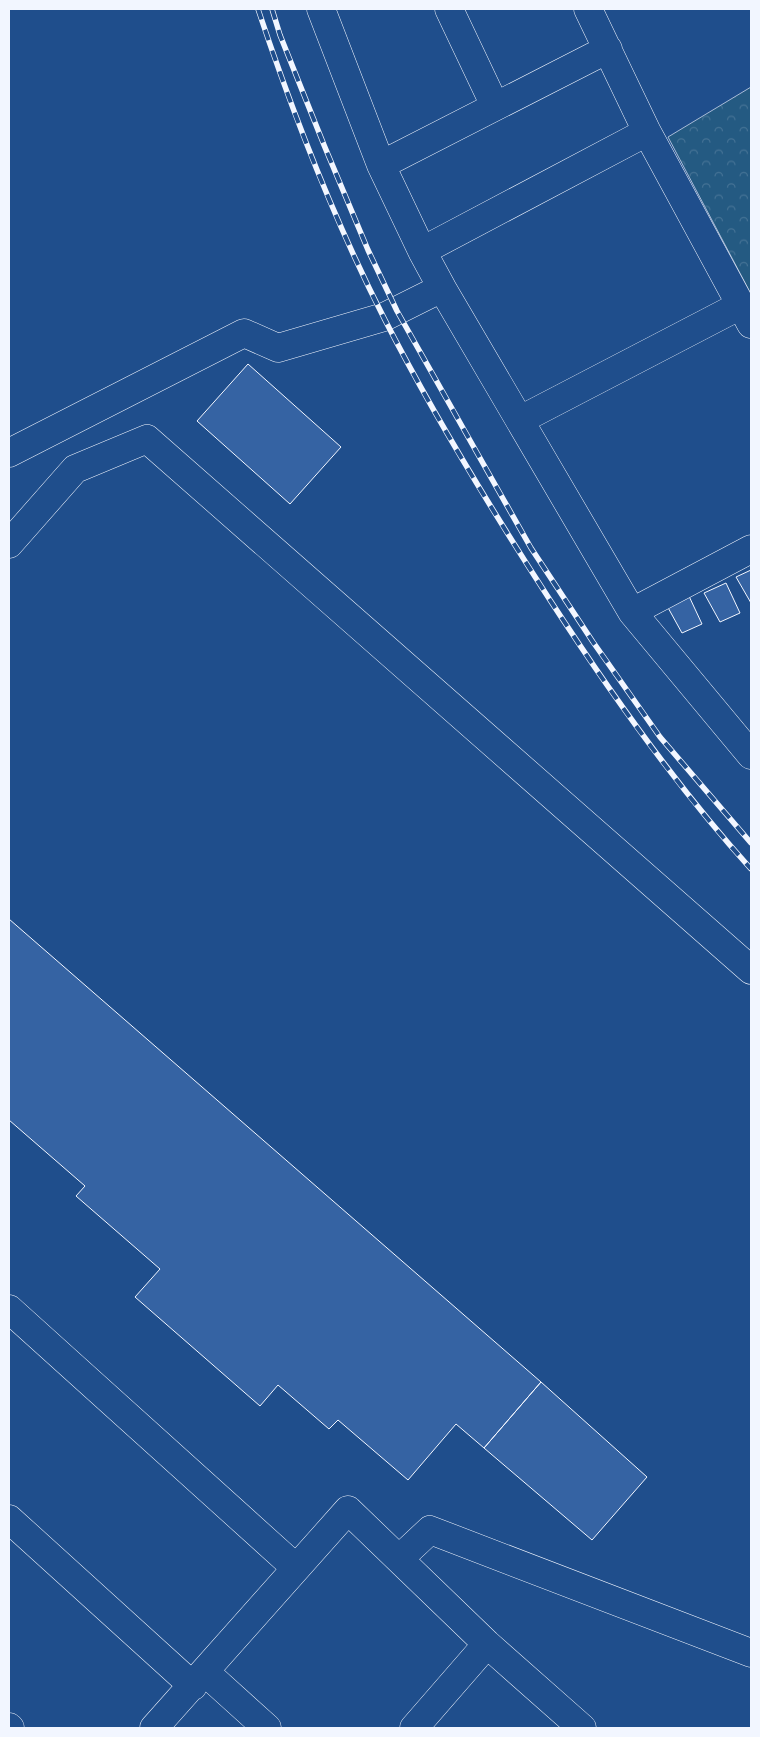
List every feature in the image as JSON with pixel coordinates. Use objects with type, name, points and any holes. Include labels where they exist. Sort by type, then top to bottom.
[{"type":"street","points":[[321,9],[381,165],[422,252],[442,288],[632,612],[751,755]]},
{"type":"street","points":[[449,9],[495,106]]},
{"type":"street","points":[[520,420],[746,314],[647,132],[588,9]]},
{"type":"street","points":[[381,165],[608,49]]},
{"type":"street","points":[[422,252],[647,132]]},
{"type":"street","points":[[9,453],[244,333],[278,348],[384,317],[442,288]]},
{"type":"street","points":[[9,544],[75,469],[147,439],[751,970]]},
{"type":"street","points":[[632,612],[751,549]]},
{"type":"street","points":[[9,1309],[296,1568]]},
{"type":"street","points":[[154,1728],[348,1510],[487,1644],[579,1727]]},
{"type":"street","points":[[9,1519],[199,1679],[267,1728]]},
{"type":"street","points":[[398,1559],[430,1530],[751,1653]]},
{"type":"street","points":[[414,1728],[487,1644]]},
{"type":"green space","points":[[751,87],[751,294],[668,137]]},
{"type":"building","points":[[248,364],[341,447],[290,504],[197,421]]},
{"type":"building","points":[[751,570],[751,603],[736,577]]},
{"type":"building","points":[[726,583],[740,613],[720,622],[704,593]]},
{"type":"building","points":[[688,594],[702,624],[682,633],[666,604]]},
{"type":"building","points":[[9,919],[541,1382],[484,1448],[456,1424],[408,1480],[338,1420],[329,1429],[278,1385],[260,1406],[135,1297],[160,1269],[76,1196],[85,1186],[9,1120]]},
{"type":"building","points":[[541,1382],[647,1477],[592,1540],[484,1448]]},
{"type":"railway","points":[[258,9],[300,127],[349,244],[385,320],[443,427],[550,600],[645,739],[751,869]]},
{"type":"railway","points":[[272,9],[280,35],[324,145],[368,250],[397,311],[531,548],[593,642],[660,737],[751,843]]}]
